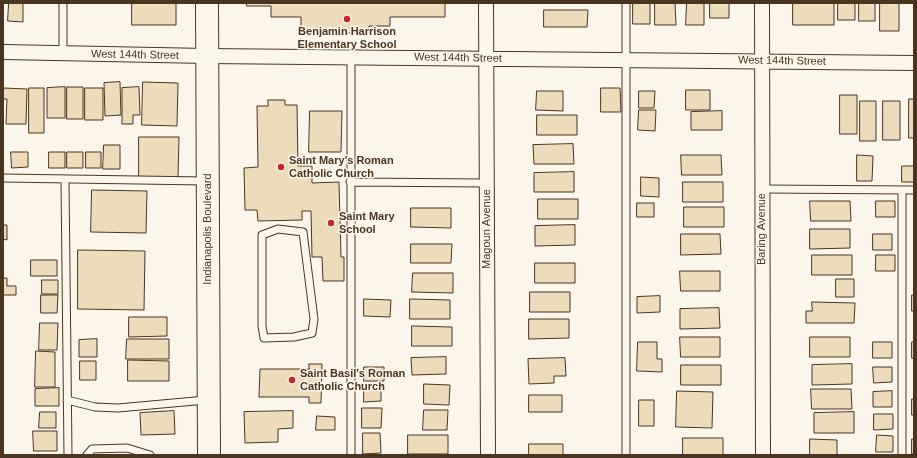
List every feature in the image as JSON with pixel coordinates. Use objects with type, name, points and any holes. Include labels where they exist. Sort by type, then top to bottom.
[{"type":"main road","name":"Indianapolis Boulevard","points":[[207,3],[208,455]]},
{"type":"street","name":"Magoun Avenue","points":[[486,3],[488,455]]},
{"type":"street","name":"Baring Avenue","points":[[762,3],[763,455]]},
{"type":"street","name":"West 144th Street","points":[[3,52],[207,56],[914,63]]},
{"type":"lane","points":[[63,3],[63,53]]},
{"type":"lane","points":[[626,3],[626,455]]},
{"type":"lane","points":[[351,57],[351,455]]},
{"type":"lane","points":[[3,178],[208,182]]},
{"type":"lane","points":[[65,179],[68,455]]},
{"type":"lane","points":[[350,182],[487,183]]},
{"type":"lane","points":[[762,189],[914,190]]},
{"type":"lane","points":[[902,190],[902,455]]},
{"type":"lane","points":[[278,229],[303,232],[314,319],[312,333],[294,337],[264,338],[262,326],[262,235],[278,229]]},
{"type":"lane","points":[[68,400],[95,407],[118,408],[209,400]]},
{"type":"lane","points":[[87,455],[92,449],[127,448],[150,455]]},
{"type":"building","points":[[9,3],[23,3],[23,22],[8,21]]},
{"type":"building","points":[[132,3],[176,3],[176,25],[132,25]]},
{"type":"building","points":[[247,3],[445,3],[445,17],[390,17],[390,26],[369,26],[369,33],[301,33],[301,17],[271,17],[271,6],[247,6]]},
{"type":"building","points":[[633,3],[650,3],[650,24],[633,24]]},
{"type":"building","points":[[655,3],[675,3],[676,25],[655,25]]},
{"type":"building","points":[[687,3],[704,3],[704,25],[686,25]]},
{"type":"building","points":[[710,3],[729,3],[729,18],[710,18]]},
{"type":"building","points":[[793,3],[834,3],[834,25],[793,25]]},
{"type":"building","points":[[838,3],[855,3],[855,20],[838,20]]},
{"type":"building","points":[[859,3],[875,3],[875,21],[859,21]]},
{"type":"building","points":[[880,3],[899,3],[899,31],[880,31]]},
{"type":"building","points":[[544,10],[588,10],[587,27],[544,27]]},
{"type":"building","points":[[120,82],[121,115],[105,116],[104,83]]},
{"type":"building","points":[[143,82],[178,83],[177,126],[142,125]]},
{"type":"building","points":[[65,87],[65,118],[47,118],[47,88]]},
{"type":"building","points":[[67,87],[83,87],[83,119],[67,119]]},
{"type":"building","points":[[139,87],[140,115],[133,115],[133,124],[122,124],[122,88]]},
{"type":"building","points":[[3,88],[27,89],[26,124],[6,124],[7,99],[3,99]]},
{"type":"building","points":[[29,88],[44,88],[44,133],[29,133]]},
{"type":"building","points":[[85,88],[103,88],[103,120],[85,120]]},
{"type":"building","points":[[601,88],[620,88],[621,112],[601,112]]},
{"type":"building","points":[[686,90],[710,90],[710,110],[686,110]]},
{"type":"building","points":[[537,91],[563,91],[563,111],[536,110]]},
{"type":"building","points":[[639,91],[655,91],[654,108],[639,108]]},
{"type":"building","points":[[840,95],[857,95],[857,134],[840,134]]},
{"type":"building","points":[[909,99],[914,99],[914,138],[909,138]]},
{"type":"building","points":[[268,100],[285,100],[285,105],[297,105],[298,166],[312,166],[312,183],[339,182],[341,257],[344,257],[344,281],[323,281],[322,257],[312,257],[311,211],[302,211],[302,220],[258,221],[257,210],[245,210],[244,168],[258,167],[257,106],[268,106]]},
{"type":"building","points":[[860,101],[876,101],[876,141],[860,141]]},
{"type":"building","points":[[883,101],[900,101],[900,140],[883,140]]},
{"type":"building","points":[[639,110],[656,110],[655,131],[638,130]]},
{"type":"building","points":[[310,111],[342,111],[341,152],[309,152]]},
{"type":"building","points":[[722,111],[722,130],[691,130],[691,112]]},
{"type":"building","points":[[537,115],[577,115],[577,135],[537,135]]},
{"type":"building","points":[[139,137],[179,137],[178,177],[139,177]]},
{"type":"building","points":[[573,144],[574,164],[534,164],[533,145]]},
{"type":"building","points":[[104,145],[120,145],[120,169],[103,169]]},
{"type":"building","points":[[11,152],[28,152],[28,167],[12,168]]},
{"type":"building","points":[[49,152],[65,152],[65,168],[49,168]]},
{"type":"building","points":[[67,152],[83,152],[83,168],[67,168]]},
{"type":"building","points":[[86,152],[101,152],[101,168],[86,168]]},
{"type":"building","points":[[681,155],[721,155],[722,175],[682,175]]},
{"type":"building","points":[[857,155],[873,156],[872,181],[857,181]]},
{"type":"building","points":[[902,166],[914,166],[914,182],[902,182]]},
{"type":"building","points":[[574,172],[574,192],[534,192],[534,173]]},
{"type":"building","points":[[641,177],[659,178],[659,197],[641,196]]},
{"type":"building","points":[[683,182],[723,182],[723,202],[683,202]]},
{"type":"building","points":[[92,190],[147,191],[146,233],[91,232]]},
{"type":"building","points":[[538,199],[578,199],[578,219],[538,219]]},
{"type":"building","points":[[810,201],[850,201],[851,221],[811,221]]},
{"type":"building","points":[[876,201],[895,201],[895,217],[876,217]]},
{"type":"building","points":[[637,203],[654,203],[654,217],[637,217]]},
{"type":"building","points":[[684,207],[724,207],[724,227],[684,227]]},
{"type":"building","points":[[411,208],[451,208],[451,228],[411,227]]},
{"type":"building","points":[[3,225],[7,225],[7,240],[3,239]]},
{"type":"building","points":[[575,225],[575,245],[535,246],[535,226]]},
{"type":"building","points":[[810,229],[850,229],[850,248],[810,249]]},
{"type":"building","points":[[681,234],[720,234],[721,254],[681,255]]},
{"type":"building","points":[[873,234],[892,234],[892,250],[873,250]]},
{"type":"building","points":[[411,244],[452,244],[451,263],[411,263]]},
{"type":"building","points":[[78,250],[145,251],[144,310],[78,309]]},
{"type":"building","points":[[812,255],[852,255],[852,275],[812,275]]},
{"type":"building","points":[[876,255],[895,255],[895,271],[876,271]]},
{"type":"building","points":[[31,260],[57,260],[57,276],[31,276]]},
{"type":"building","points":[[535,263],[575,263],[575,283],[535,283]]},
{"type":"building","points":[[680,271],[720,271],[720,291],[681,291]]},
{"type":"building","points":[[413,273],[453,273],[453,293],[412,292]]},
{"type":"building","points":[[3,278],[7,278],[7,286],[16,286],[16,295],[3,295]]},
{"type":"building","points":[[836,279],[854,279],[854,297],[836,297]]},
{"type":"building","points":[[42,280],[58,280],[58,294],[42,294]]},
{"type":"building","points":[[530,292],[570,292],[570,312],[530,312]]},
{"type":"building","points":[[41,295],[58,295],[57,313],[41,313]]},
{"type":"building","points":[[912,295],[914,295],[914,311],[912,311]]},
{"type":"building","points":[[660,296],[660,312],[637,313],[637,297]]},
{"type":"building","points":[[364,299],[391,300],[390,317],[364,316]]},
{"type":"building","points":[[410,299],[450,300],[450,319],[410,319]]},
{"type":"building","points":[[812,302],[855,303],[854,323],[806,323],[806,311],[812,311]]},
{"type":"building","points":[[719,308],[720,328],[680,329],[680,309]]},
{"type":"building","points":[[129,317],[167,317],[167,336],[129,337]]},
{"type":"building","points":[[529,319],[569,319],[569,338],[529,339]]},
{"type":"building","points":[[40,323],[58,323],[57,350],[39,350]]},
{"type":"building","points":[[412,326],[452,327],[452,346],[412,346]]},
{"type":"building","points":[[680,337],[720,337],[720,357],[681,357]]},
{"type":"building","points":[[810,337],[850,337],[850,357],[810,357]]},
{"type":"building","points":[[97,339],[97,357],[79,357],[79,340]]},
{"type":"building","points":[[127,339],[169,339],[169,359],[126,359]]},
{"type":"building","points":[[638,342],[657,342],[657,359],[662,359],[662,372],[637,371]]},
{"type":"building","points":[[873,342],[892,342],[892,358],[873,358]]},
{"type":"building","points":[[912,342],[914,342],[914,358],[912,358]]},
{"type":"building","points":[[36,351],[55,352],[55,387],[35,387]]},
{"type":"building","points":[[446,357],[446,374],[412,375],[411,358]]},
{"type":"building","points":[[565,358],[566,376],[554,376],[554,383],[529,384],[528,359]]},
{"type":"building","points":[[128,360],[169,361],[169,381],[128,381]]},
{"type":"building","points":[[80,361],[96,361],[96,380],[80,380]]},
{"type":"building","points":[[309,364],[322,364],[321,403],[309,403],[309,397],[259,397],[260,369],[309,369]]},
{"type":"building","points":[[852,364],[852,384],[812,385],[812,365]]},
{"type":"building","points":[[681,365],[721,365],[721,385],[681,385]]},
{"type":"building","points":[[364,367],[384,367],[384,381],[364,381]]},
{"type":"building","points":[[873,367],[892,367],[892,382],[874,383]]},
{"type":"building","points":[[424,384],[450,385],[449,405],[424,404]]},
{"type":"building","points":[[364,386],[381,386],[381,401],[364,402]]},
{"type":"building","points":[[59,388],[59,406],[35,406],[35,389]]},
{"type":"building","points":[[811,389],[851,389],[852,409],[812,409]]},
{"type":"building","points":[[677,391],[713,392],[712,428],[676,427]]},
{"type":"building","points":[[892,391],[892,407],[873,407],[873,392]]},
{"type":"building","points":[[529,395],[562,395],[562,412],[529,412]]},
{"type":"building","points":[[912,399],[914,399],[914,415],[912,415]]},
{"type":"building","points":[[639,400],[654,400],[654,426],[639,426]]},
{"type":"building","points":[[362,408],[382,408],[381,428],[362,428]]},
{"type":"building","points":[[424,410],[448,410],[447,430],[423,430]]},
{"type":"building","points":[[174,411],[175,434],[141,435],[140,413]]},
{"type":"building","points":[[293,411],[293,428],[278,429],[278,442],[245,443],[244,412]]},
{"type":"building","points":[[40,412],[56,412],[56,428],[39,428]]},
{"type":"building","points":[[854,412],[854,433],[814,433],[814,413]]},
{"type":"building","points":[[874,414],[893,414],[893,429],[874,430]]},
{"type":"building","points":[[317,416],[335,417],[335,430],[316,430]]},
{"type":"building","points":[[33,431],[57,431],[57,451],[34,451]]},
{"type":"building","points":[[363,433],[380,433],[381,453],[363,454]]},
{"type":"building","points":[[408,435],[448,435],[448,454],[408,454]]},
{"type":"building","points":[[877,435],[893,436],[893,452],[876,452]]},
{"type":"building","points":[[683,438],[723,438],[723,455],[683,455]]},
{"type":"building","points":[[810,439],[837,440],[837,455],[810,455]]},
{"type":"building","points":[[912,439],[914,439],[914,454],[912,454]]},
{"type":"building","points":[[529,444],[563,444],[563,455],[529,455]]},
{"type":"place","name":"Benjamin Harrison Elementary School","points":[[347,19]]},
{"type":"place","name":"Saint Mary's Roman Catholic Church","points":[[281,167]]},
{"type":"place","name":"Saint Mary School","points":[[331,223]]},
{"type":"place","name":"Saint Basil's Roman Catholic Church","points":[[292,380]]}]
